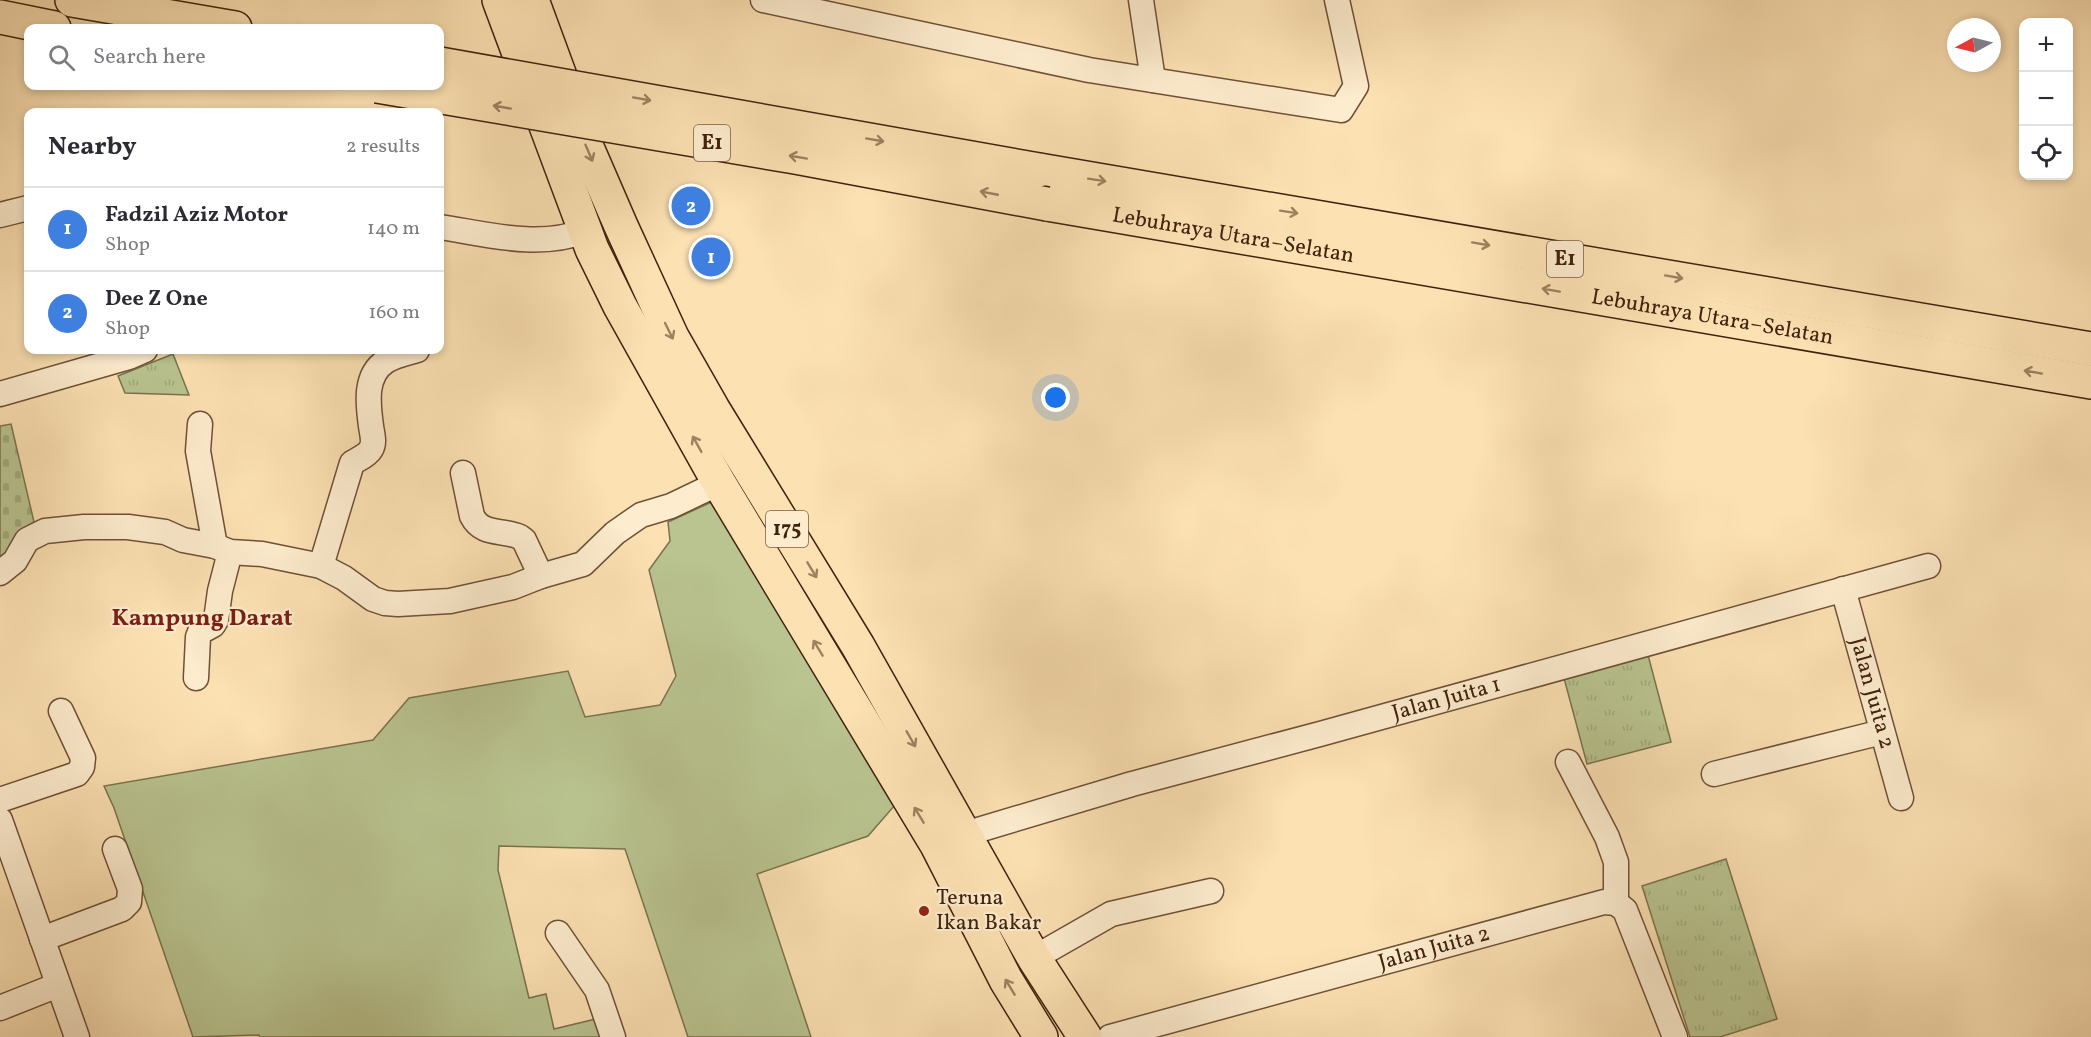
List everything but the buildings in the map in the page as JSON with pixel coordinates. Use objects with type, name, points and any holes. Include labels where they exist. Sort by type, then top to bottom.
[{"type":"highway","name":"175","points":[[499,0],[585,231],[620,306],[719,483],[937,845],[1006,980],[1041,1037]]},
{"type":"highway","name":"175","points":[[532,0],[582,136],[672,337],[713,409],[858,646],[1034,958],[1085,1037]]},
{"type":"highway","points":[[75,1],[211,24]]},
{"type":"highway","points":[[0,17],[34,24]]},
{"type":"highway","name":"Lebuhraya Utara–Selatan","points":[[444,65],[1039,170],[2091,349]]},
{"type":"highway","name":"Lebuhraya Utara–Selatan","points":[[401,90],[795,157],[1047,204],[2091,382]]},
{"type":"street","points":[[763,0],[1089,70],[1341,110],[1356,86],[1337,0]]},
{"type":"street","points":[[1141,0],[1153,80]]},
{"type":"street","points":[[0,215],[24,209]]},
{"type":"street","points":[[444,227],[544,241],[585,231]]},
{"type":"street","points":[[0,394],[128,354]]},
{"type":"street","points":[[321,566],[352,463],[368,454],[372,447],[368,387],[383,362],[406,354]]},
{"type":"street","points":[[196,678],[198,637],[200,632],[213,625],[216,620],[222,549],[198,451],[200,424]]},
{"type":"street","points":[[463,473],[475,522],[487,530],[520,537],[524,540],[541,576]]},
{"type":"street","points":[[7,567],[27,540],[45,531],[128,527],[165,532],[196,544],[321,566],[344,578],[373,599],[385,603],[450,601],[513,587],[583,564],[615,533],[641,515],[679,503],[719,483]]},
{"type":"street","name":"Jalan Juita 1","points":[[965,834],[1132,784],[1421,707],[1928,566]]},
{"type":"street","name":"Jalan Juita 2","points":[[1843,589],[1901,798]]},
{"type":"street","points":[[0,800],[77,774],[82,767],[83,758],[61,711]]},
{"type":"street","points":[[1714,774],[1882,732]]},
{"type":"street","points":[[1568,762],[1607,837],[1616,862],[1616,903],[1625,910],[1675,1037]]},
{"type":"street","points":[[0,820],[77,1037]]},
{"type":"street","points":[[42,939],[122,909],[129,902],[130,890],[115,849]]},
{"type":"street","points":[[1034,958],[1111,914],[1211,891]]},
{"type":"street","name":"Jalan Juita 2","points":[[1110,1037],[1605,902],[1616,903]]},
{"type":"street","points":[[558,933],[597,990],[613,1037]]},
{"type":"street","points":[[0,1008],[58,985]]},
{"type":"green space","points":[[173,354],[189,395],[125,393],[118,376]]},
{"type":"green space","points":[[11,424],[34,522],[18,532],[11,561],[0,564],[0,426]]},
{"type":"green space","points":[[716,500],[895,805],[868,836],[757,874],[811,1037],[688,1037],[625,849],[499,846],[498,870],[529,998],[546,994],[554,1029],[600,1018],[604,1037],[260,1037],[259,1035],[193,1037],[114,808],[104,786],[373,740],[409,698],[568,671],[585,717],[660,705],[676,676],[649,570],[670,541],[668,522]]},
{"type":"green space","points":[[1648,655],[1671,742],[1587,764],[1564,678]]},
{"type":"green space","points":[[1726,859],[1777,1019],[1720,1037],[1690,1037],[1642,886]]},
{"type":"place","name":"Dee Z One","points":[[691,206]]},
{"type":"place","name":"Fadzil Aziz Motor","points":[[711,257]]},
{"type":"place","name":"Teruna Ikan Bakar","points":[[924,911]]},
{"type":"district","name":"Kampung Darat","points":[[202,619]]}]
